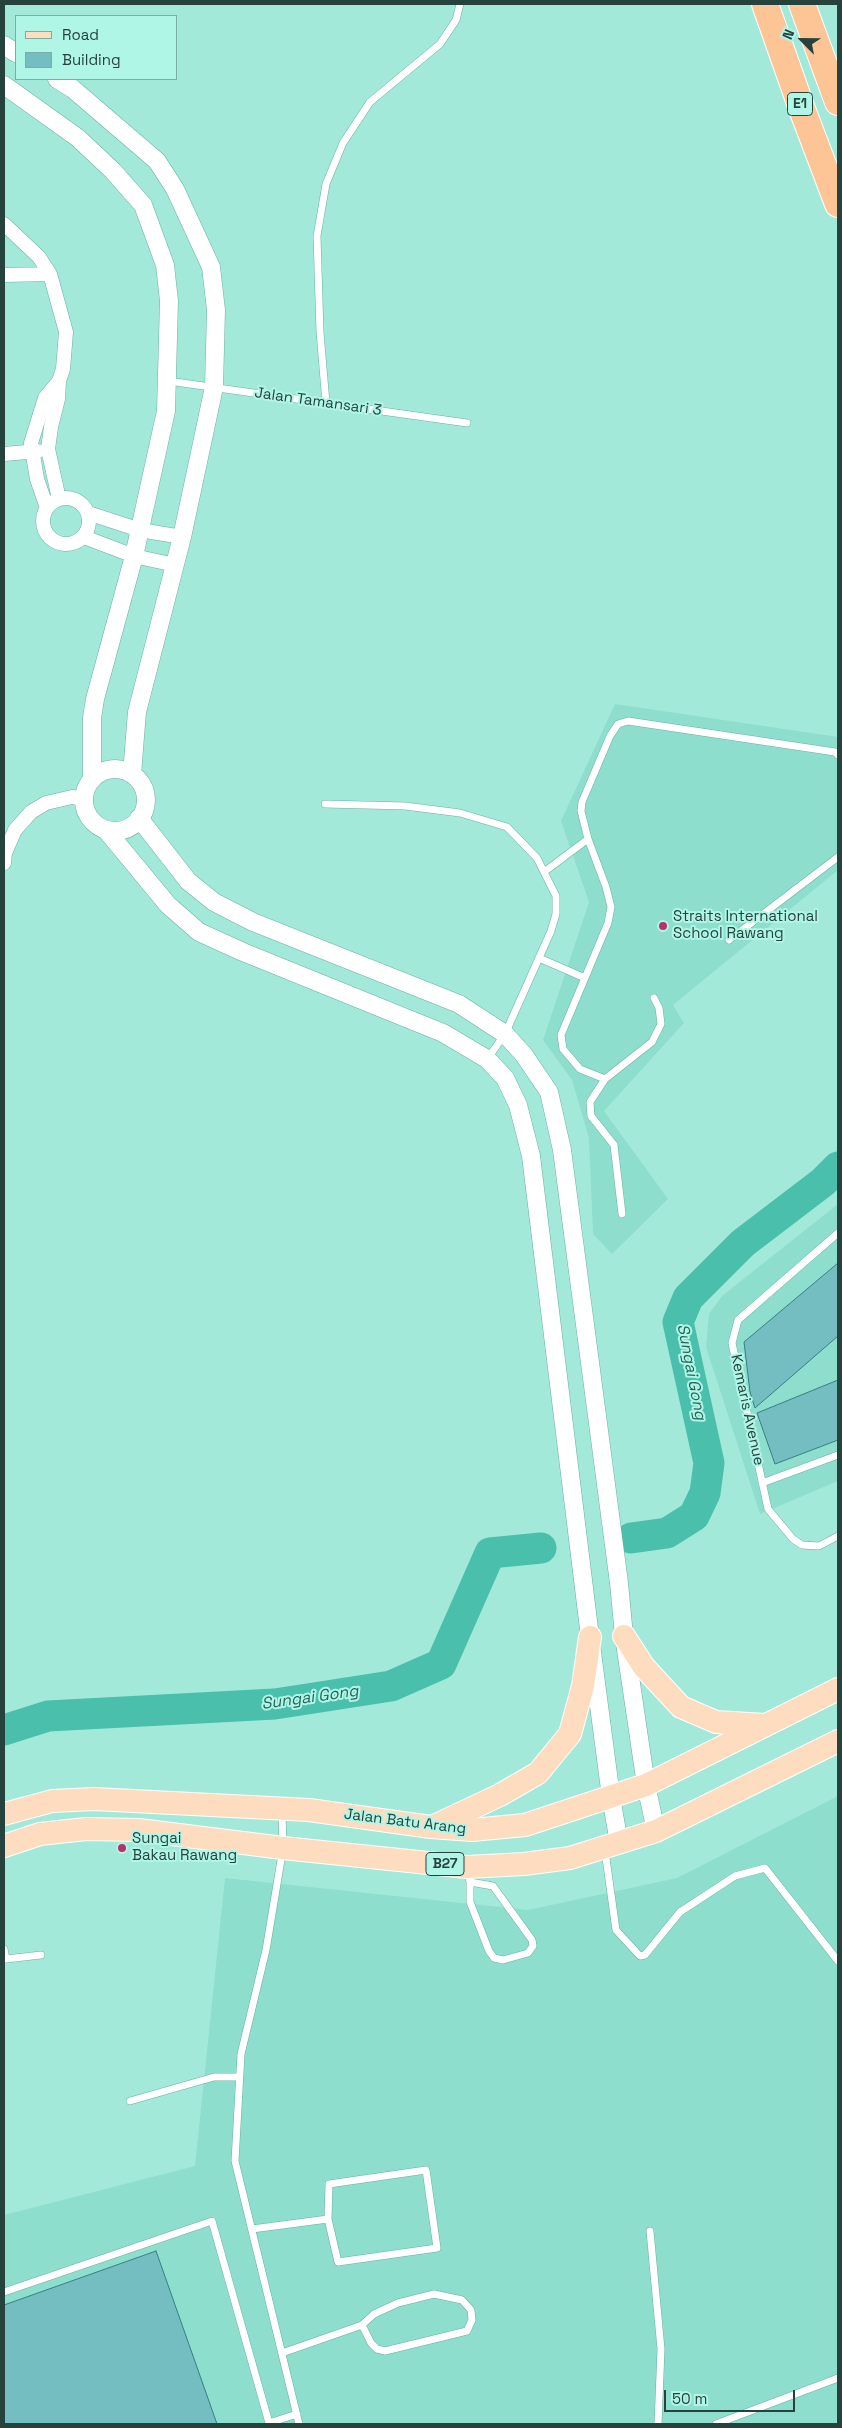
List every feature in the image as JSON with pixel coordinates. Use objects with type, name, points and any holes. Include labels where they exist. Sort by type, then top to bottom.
[{"type":"highway","name":"E1","points":[[765,4],[802,110],[838,204]]},
{"type":"highway","name":"E1","points":[[802,4],[838,102]]},
{"type":"main road","points":[[624,1636],[644,1667],[680,1707],[716,1722],[767,1726]]},
{"type":"main road","points":[[431,1827],[500,1795],[538,1774],[570,1734],[583,1686],[590,1637]]},
{"type":"main road","name":"Jalan Batu Arang","points":[[4,1814],[52,1801],[94,1799],[308,1810],[431,1827],[472,1830],[525,1824],[646,1785],[838,1689]]},
{"type":"main road","name":"B27","points":[[4,1846],[40,1834],[86,1829],[139,1830],[468,1874],[561,1859],[656,1831],[838,1741]]},
{"type":"street","points":[[4,45],[15,52]]},
{"type":"street","points":[[59,80],[73,89],[157,161],[175,190],[211,268],[216,310],[214,388],[182,538],[137,712],[132,774]]},
{"type":"street","points":[[4,85],[78,138],[113,171],[143,206],[165,265],[169,301],[166,411],[134,556],[92,718],[92,779],[85,792],[86,809],[90,818],[106,830],[168,905],[199,932],[243,952],[443,1033],[487,1059],[505,1078],[518,1105],[531,1156],[611,1797],[612,1845]]},
{"type":"street","points":[[4,224],[39,257],[50,274],[66,332],[63,369],[59,381],[58,399],[50,427],[48,448],[59,499]]},
{"type":"street","points":[[4,275],[50,274]]},
{"type":"street","points":[[47,508],[59,499],[73,499],[85,507],[88,513],[89,526],[84,537],[70,544],[55,542],[45,531],[43,523],[47,508],[31,452],[33,432],[45,398],[59,381]]},
{"type":"street","points":[[4,454],[31,452],[48,448]]},
{"type":"street","points":[[88,513],[140,530],[182,538]]},
{"type":"street","points":[[84,537],[134,556],[175,565]]},
{"type":"street","points":[[92,779],[106,770],[115,769],[132,774],[139,780],[144,790],[144,809],[140,818],[124,829],[106,830]]},
{"type":"street","points":[[4,863],[5,853],[15,830],[31,812],[46,803],[72,797],[84,799]]},
{"type":"street","points":[[140,818],[188,881],[214,902],[253,922],[458,1004],[505,1034],[524,1056],[549,1092],[562,1150],[619,1583],[624,1636],[646,1785],[656,1831]]},
{"type":"lane","points":[[326,403],[320,332],[317,236],[326,184],[343,143],[370,102],[440,44],[456,20],[460,4]]},
{"type":"lane","name":"Jalan Tamansari 3","points":[[168,381],[467,423]]},
{"type":"lane","points":[[605,1079],[580,1069],[562,1049],[561,1035],[608,923],[610,908],[606,887],[588,838],[581,811],[582,802],[610,736],[618,724],[628,721],[835,752],[838,755]]},
{"type":"lane","points":[[325,804],[405,806],[460,813],[507,827],[537,858],[556,896],[556,914],[539,958],[505,1034],[487,1059]]},
{"type":"lane","points":[[544,872],[588,838]]},
{"type":"lane","points":[[729,940],[838,857]]},
{"type":"lane","points":[[539,958],[585,978]]},
{"type":"lane","points":[[622,1214],[614,1145],[591,1116],[590,1102],[605,1079],[652,1042],[661,1024],[659,1008],[654,998]]},
{"type":"lane","name":"Kemaris Avenue","points":[[838,1233],[738,1320],[732,1343],[768,1509],[793,1539],[802,1545],[819,1546],[838,1536]]},
{"type":"lane","name":"Kemaris Avenue","points":[[762,1483],[838,1455]]},
{"type":"lane","points":[[282,1809],[283,1848],[266,1950],[241,2054],[235,2161],[299,2424]]},
{"type":"lane","points":[[612,1845],[616,1930],[640,1956],[645,1955],[680,1912],[687,1907],[735,1876],[765,1868],[838,1961]]},
{"type":"lane","points":[[468,1874],[493,1886],[532,1940],[533,1946],[528,1953],[503,1960],[494,1958],[489,1951],[470,1902],[468,1874]]},
{"type":"lane","points":[[4,1950],[6,1959],[41,1955]]},
{"type":"lane","points":[[130,2101],[214,2077],[239,2077]]},
{"type":"lane","points":[[426,2170],[437,2248],[338,2262],[328,2219],[329,2184],[426,2170]]},
{"type":"lane","points":[[252,2229],[328,2219]]},
{"type":"lane","points":[[4,2292],[212,2221],[267,2424],[297,2414]]},
{"type":"lane","points":[[650,2231],[661,2349],[658,2424]]},
{"type":"lane","points":[[282,2353],[362,2325],[374,2314],[398,2302],[434,2294],[462,2300],[471,2310],[472,2320],[467,2331],[385,2351],[377,2349],[371,2343],[362,2325]]},
{"type":"lane","points":[[716,2424],[838,2378]]},
{"type":"shaded area","points":[[615,704],[838,737],[838,870],[673,1005],[684,1023],[604,1111],[668,1199],[612,1254],[593,1234],[589,1138],[572,1080],[543,1040],[589,902],[561,821]]},
{"type":"shaded area","points":[[838,1204],[838,1481],[760,1514],[706,1347],[709,1314],[722,1296]]},
{"type":"shaded area","points":[[838,1796],[838,2424],[4,2424],[4,2215],[195,2166],[225,1878],[528,1910],[677,1878]]},
{"type":"building","points":[[838,1263],[838,1336],[755,1408],[750,1392],[744,1342]]},
{"type":"building","points":[[838,1380],[838,1440],[775,1464],[757,1413]]},
{"type":"building","points":[[156,2251],[217,2424],[4,2424],[4,2305]]},
{"type":"waterway","name":"Sungai Gong","points":[[631,1538],[667,1533],[694,1516],[705,1493],[709,1463],[678,1322],[688,1298],[743,1243],[823,1182],[838,1167]]},
{"type":"waterway","name":"Sungai Gong","points":[[4,1730],[48,1716],[275,1704],[391,1686],[441,1664],[490,1553],[541,1548]]},
{"type":"place","name":"Straits International School Rawang","points":[[663,926]]},
{"type":"place","name":"Sungai Bakau Rawang","points":[[122,1848]]}]
